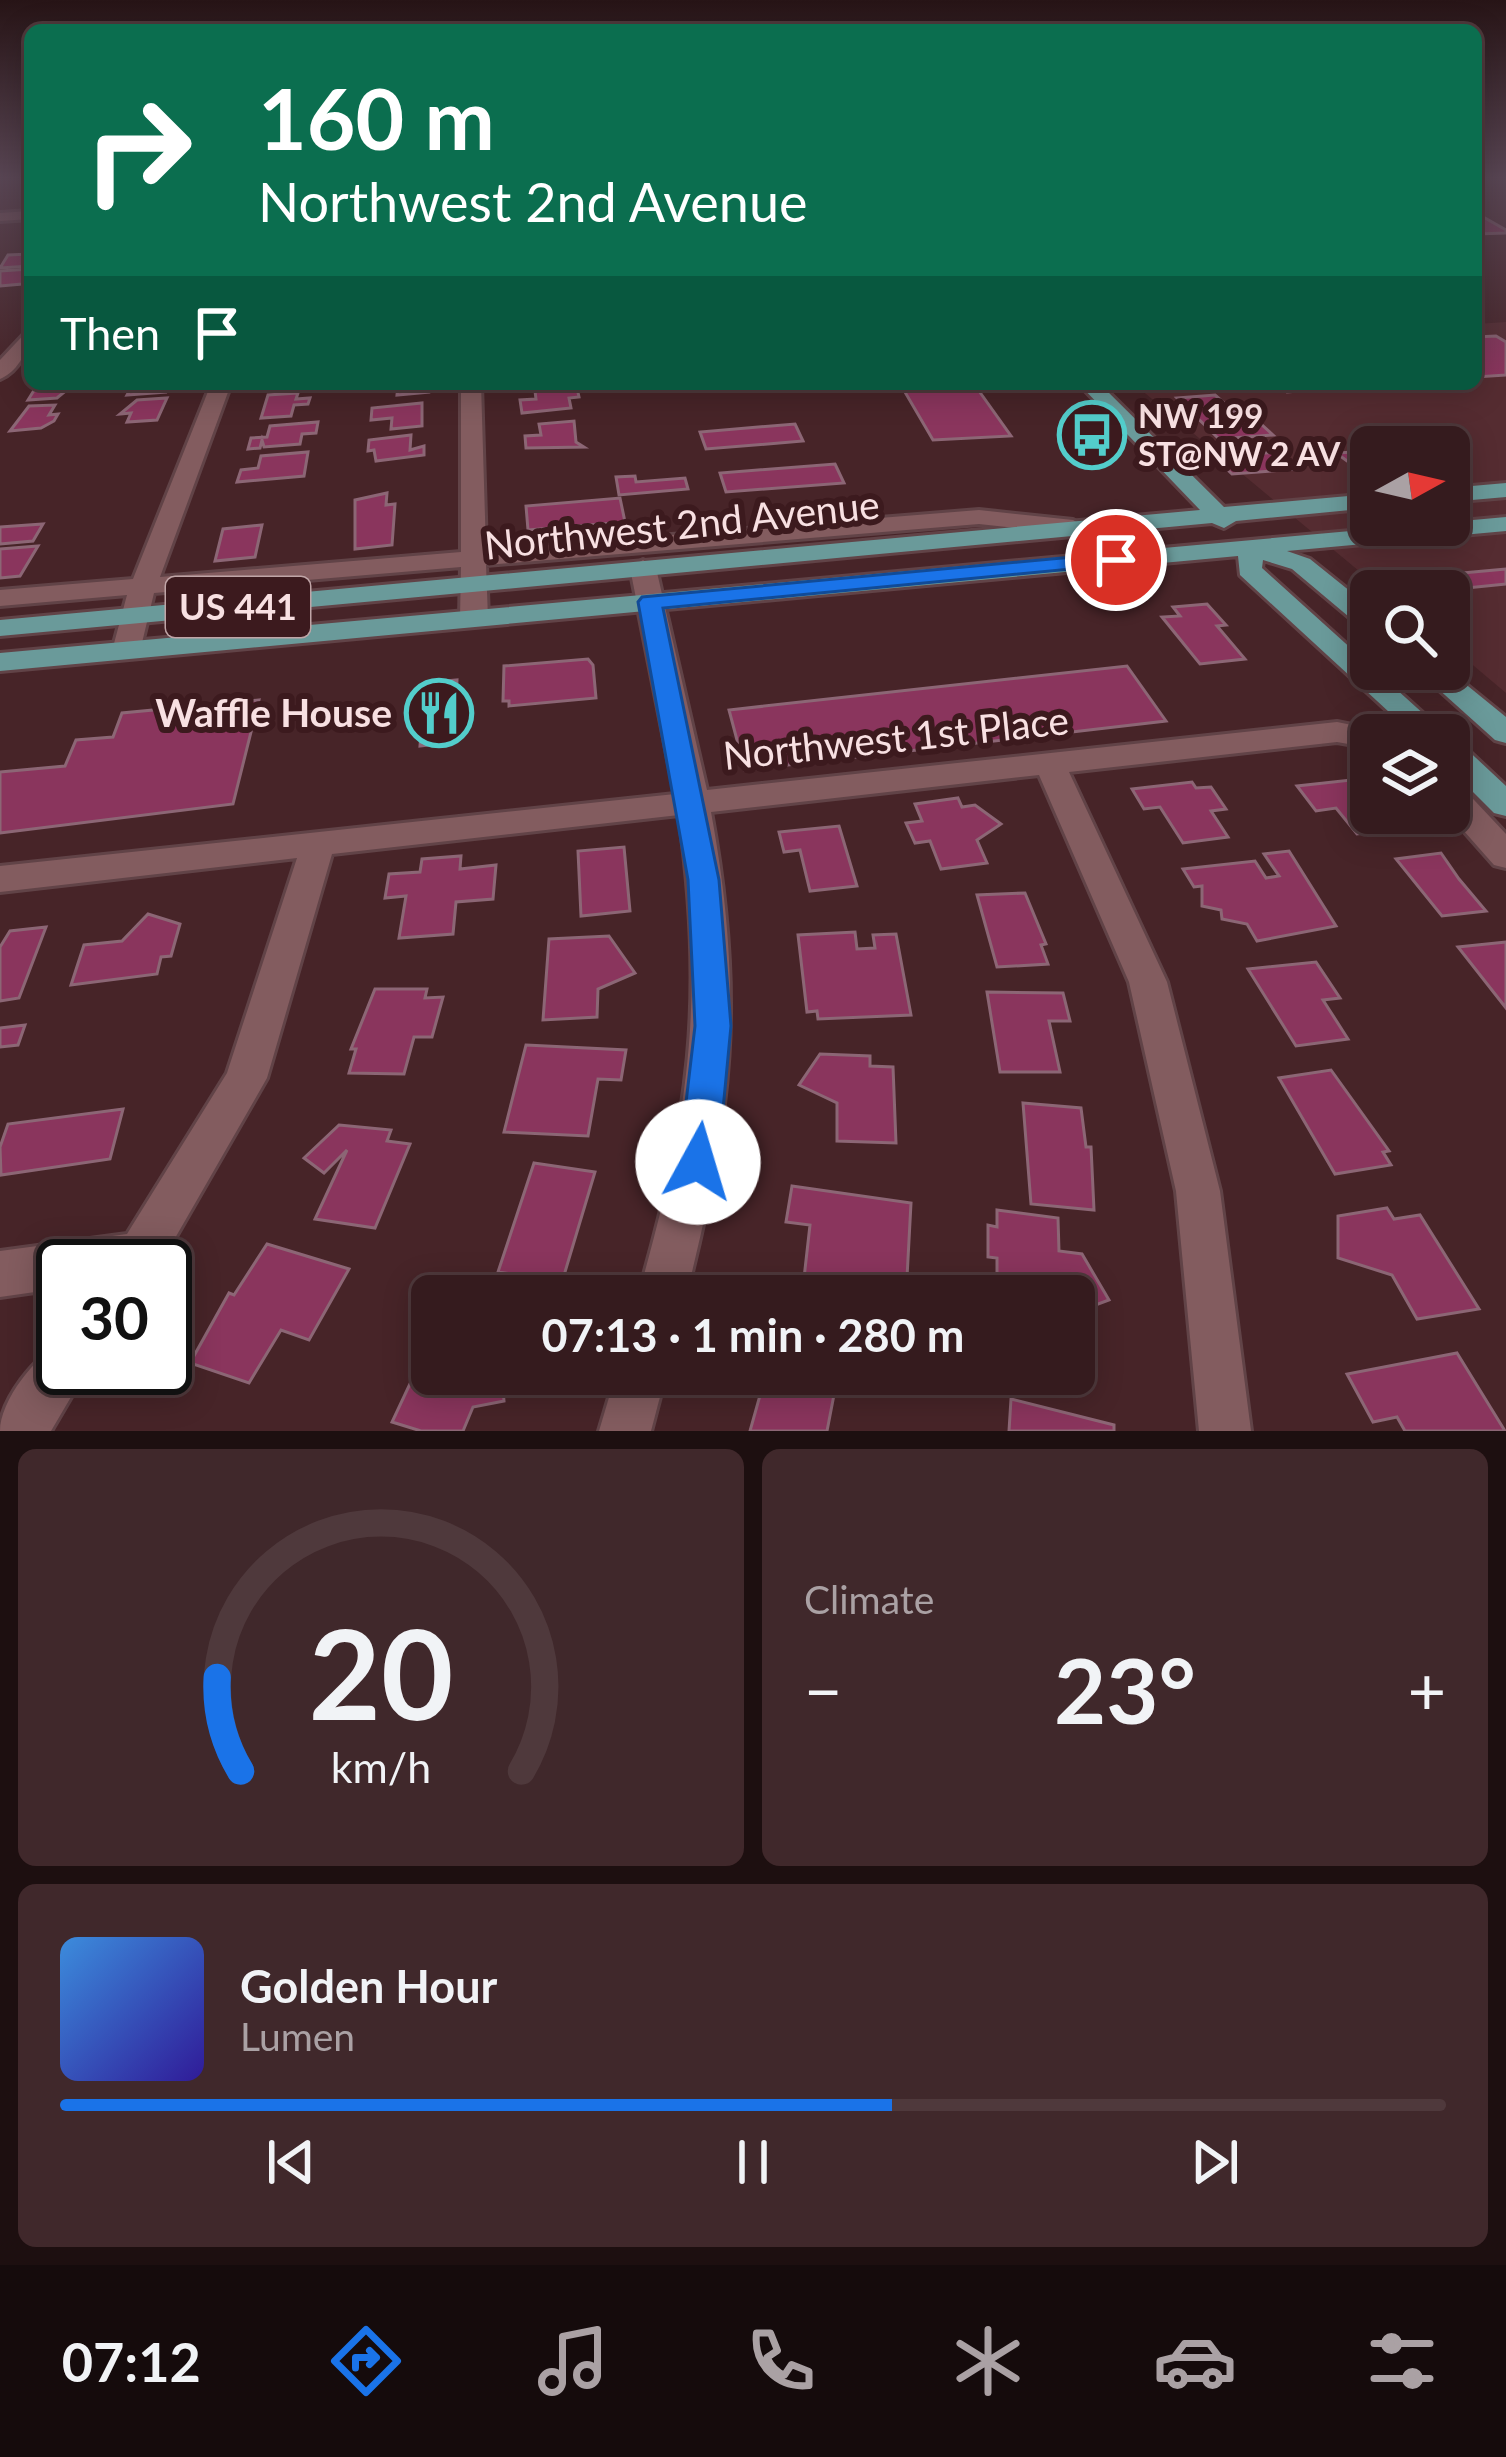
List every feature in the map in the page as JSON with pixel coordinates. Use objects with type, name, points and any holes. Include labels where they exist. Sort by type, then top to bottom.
[{"type":"main road","points":[[1095,390],[1251,548],[1301,564],[1350,604]]},
{"type":"main road","points":[[1470,493],[1506,490]]},
{"type":"main road","name":"Northwest 2nd Avenue","points":[[0,662],[474,619],[646,585],[1073,527],[1350,503]]},
{"type":"main road","name":"Northwest 2nd Avenue","points":[[0,628],[132,616],[476,571],[646,585],[1251,548],[1506,524]]},
{"type":"main road","points":[[1251,548],[1249,570],[1409,714]]},
{"type":"main road","points":[[1455,690],[1506,733]]},
{"type":"main road","points":[[1470,770],[1506,805]]},
{"type":"street","points":[[0,373],[24,341]]},
{"type":"street","points":[[127,651],[132,616],[218,390]]},
{"type":"street","points":[[471,390],[474,619]]},
{"type":"street","points":[[0,598],[144,586],[476,571],[979,517],[1073,527]]},
{"type":"street","points":[[646,585],[692,803],[713,1026],[698,1162],[668,1275]]},
{"type":"street","name":"Northwest 1st Place","points":[[0,879],[1048,762],[1350,734]]},
{"type":"street","points":[[1048,762],[1148,982],[1198,1191],[1225,1431]]},
{"type":"street","points":[[1470,816],[1506,856]]},
{"type":"street","points":[[150,1239],[246,1078],[318,844]]},
{"type":"street","points":[[0,1274],[36,1270]]},
{"type":"street","points":[[20,1431],[45,1395]]},
{"type":"street","points":[[625,1431],[635,1395]]},
{"type":"shaded area","points":[[1506,322],[1506,693],[1470,663],[1470,570],[1358,570],[1141,390],[1482,390],[1482,324]]},
{"type":"building","points":[[24,254],[24,266],[0,268],[8,255]]},
{"type":"building","points":[[24,269],[24,280],[0,286],[0,271]]},
{"type":"building","points":[[1496,336],[1506,342],[1506,375],[1482,377],[1482,337]]},
{"type":"building","points":[[34,390],[67,390],[57,398],[28,400]]},
{"type":"building","points":[[130,390],[167,390],[166,392],[127,395]]},
{"type":"building","points":[[398,390],[429,390],[429,392],[397,395]]},
{"type":"building","points":[[577,390],[579,397],[569,398],[571,408],[522,413],[520,400],[536,399],[535,391]]},
{"type":"building","points":[[904,390],[978,390],[1011,436],[933,440]]},
{"type":"building","points":[[298,393],[296,399],[310,398],[308,404],[294,405],[291,416],[261,418],[268,395]]},
{"type":"building","points":[[1215,395],[1239,416],[1251,415],[1273,435],[1219,439],[1177,398]]},
{"type":"building","points":[[167,398],[157,420],[127,422],[131,413],[120,414],[137,400]]},
{"type":"building","points":[[422,403],[422,426],[391,429],[392,418],[371,420],[372,408]]},
{"type":"building","points":[[55,405],[49,415],[58,414],[54,421],[41,428],[10,431],[29,406]]},
{"type":"building","points":[[574,421],[576,442],[584,447],[526,448],[525,436],[541,435],[539,424]]},
{"type":"building","points":[[318,422],[316,433],[302,434],[300,444],[264,447],[262,440],[260,448],[248,449],[251,438],[267,437],[270,426]]},
{"type":"building","points":[[795,424],[803,441],[706,449],[700,432]]},
{"type":"building","points":[[411,435],[410,450],[424,446],[424,455],[376,461],[374,450],[368,451],[369,440]]},
{"type":"building","points":[[308,452],[304,476],[237,482],[241,470],[258,468],[261,456]]},
{"type":"building","points":[[1278,452],[1297,469],[1232,474],[1214,457]]},
{"type":"building","points":[[835,464],[844,483],[726,492],[720,473]]},
{"type":"building","points":[[635,476],[636,482],[685,478],[688,489],[619,495],[616,477]]},
{"type":"building","points":[[387,493],[386,505],[395,504],[392,545],[355,549],[355,500]]},
{"type":"building","points":[[620,498],[625,522],[528,530],[526,506]]},
{"type":"building","points":[[43,524],[33,541],[0,544],[0,527]]},
{"type":"building","points":[[262,525],[255,557],[215,561],[223,529]]},
{"type":"building","points":[[38,546],[20,576],[0,578],[0,549]]},
{"type":"building","points":[[1506,569],[1506,584],[1470,588],[1470,572]]},
{"type":"building","points":[[1207,604],[1226,625],[1217,626],[1245,659],[1200,664],[1162,617],[1180,616],[1173,607]]},
{"type":"building","points":[[588,659],[593,665],[596,698],[509,706],[509,701],[503,701],[504,666]]},
{"type":"building","points":[[1127,666],[1166,721],[745,770],[729,710]]},
{"type":"building","name":"Waffle House","points":[[457,680],[454,742],[420,746],[425,683]]},
{"type":"building","points":[[259,700],[233,804],[0,833],[0,772],[65,766],[76,740],[113,737],[122,713]]},
{"type":"building","points":[[1350,780],[1350,825],[1336,808],[1316,811],[1297,786]]},
{"type":"building","points":[[1192,782],[1196,788],[1211,787],[1226,809],[1211,811],[1228,837],[1183,843],[1160,807],[1144,809],[1132,789]]},
{"type":"building","points":[[958,798],[962,807],[975,805],[1001,824],[977,840],[987,863],[941,869],[930,841],[915,843],[906,823],[922,821],[915,804]]},
{"type":"building","points":[[839,826],[857,886],[810,891],[800,850],[784,852],[779,832]]},
{"type":"building","points":[[624,847],[630,911],[581,916],[578,851]]},
{"type":"building","points":[[1289,851],[1336,926],[1257,941],[1247,924],[1222,919],[1221,910],[1202,906],[1202,886],[1194,887],[1183,869],[1255,861],[1266,878],[1279,876],[1264,854]]},
{"type":"building","points":[[1441,853],[1486,911],[1442,916],[1396,859]]},
{"type":"building","points":[[461,856],[460,869],[496,865],[493,899],[456,902],[453,934],[399,938],[406,896],[385,898],[389,874],[420,872],[422,859]]},
{"type":"building","points":[[1025,893],[1046,944],[1041,945],[1048,964],[997,967],[977,895]]},
{"type":"building","points":[[148,914],[180,924],[171,956],[161,957],[157,974],[71,985],[84,945],[122,941]]},
{"type":"building","points":[[46,927],[19,998],[0,1001],[0,947],[10,931]]},
{"type":"building","points":[[855,932],[857,949],[875,948],[873,935],[896,934],[911,1015],[818,1019],[817,1011],[807,1012],[798,935]]},
{"type":"building","points":[[609,936],[635,973],[598,989],[597,1017],[543,1020],[549,939]]},
{"type":"building","points":[[1506,942],[1506,1008],[1458,947]]},
{"type":"building","points":[[1316,962],[1340,998],[1323,1000],[1348,1039],[1296,1046],[1248,969]]},
{"type":"building","points":[[375,989],[427,989],[425,998],[443,997],[432,1037],[414,1037],[404,1074],[349,1073],[356,1049],[351,1049]]},
{"type":"building","points":[[987,992],[1063,993],[1070,1021],[1049,1021],[1060,1072],[1000,1072]]},
{"type":"building","points":[[25,1025],[18,1045],[0,1047],[0,1028]]},
{"type":"building","points":[[526,1045],[626,1050],[621,1080],[598,1079],[588,1136],[504,1132]]},
{"type":"building","points":[[820,1054],[870,1056],[870,1066],[893,1067],[896,1143],[837,1141],[837,1103],[799,1085]]},
{"type":"building","points":[[1331,1070],[1389,1151],[1383,1152],[1391,1165],[1335,1174],[1279,1078]]},
{"type":"building","points":[[1023,1103],[1081,1108],[1086,1147],[1091,1147],[1094,1210],[1031,1204]]},
{"type":"building","points":[[123,1109],[110,1159],[1,1175],[0,1147],[8,1124]]},
{"type":"building","points":[[339,1125],[391,1130],[387,1141],[410,1144],[375,1228],[315,1219],[347,1150],[324,1173],[304,1158]]},
{"type":"building","points":[[534,1163],[595,1172],[564,1275],[498,1272]]},
{"type":"building","points":[[792,1186],[911,1203],[907,1275],[804,1275],[810,1225],[786,1222]]},
{"type":"building","points":[[1387,1208],[1394,1219],[1420,1215],[1479,1309],[1417,1319],[1392,1275],[1338,1258],[1338,1216]]},
{"type":"building","points":[[997,1210],[1058,1218],[1059,1251],[1082,1254],[1094,1275],[997,1275],[997,1258],[988,1257],[988,1225],[997,1227]]},
{"type":"building","points":[[267,1244],[349,1269],[309,1340],[281,1330],[249,1383],[192,1364],[229,1293],[234,1295]]},
{"type":"building","points":[[1095,1276],[1109,1300],[1095,1305]]},
{"type":"building","points":[[1457,1353],[1505,1431],[1405,1431],[1397,1417],[1373,1422],[1347,1374]]},
{"type":"building","points":[[411,1382],[411,1395],[504,1395],[504,1401],[473,1407],[463,1431],[421,1431],[392,1422]]},
{"type":"building","points":[[760,1395],[834,1395],[827,1431],[750,1431]]},
{"type":"building","points":[[1011,1399],[1114,1425],[1114,1431],[1009,1431]]},
{"type":"place","name":"NW 199 ST@NW 2 AV","points":[[1092,435]]},
{"type":"place","name":"Waffle House","points":[[439,713]]},
{"type":"route","points":[[698,1162],[713,1026],[704,880],[650,602],[1116,560]]}]
